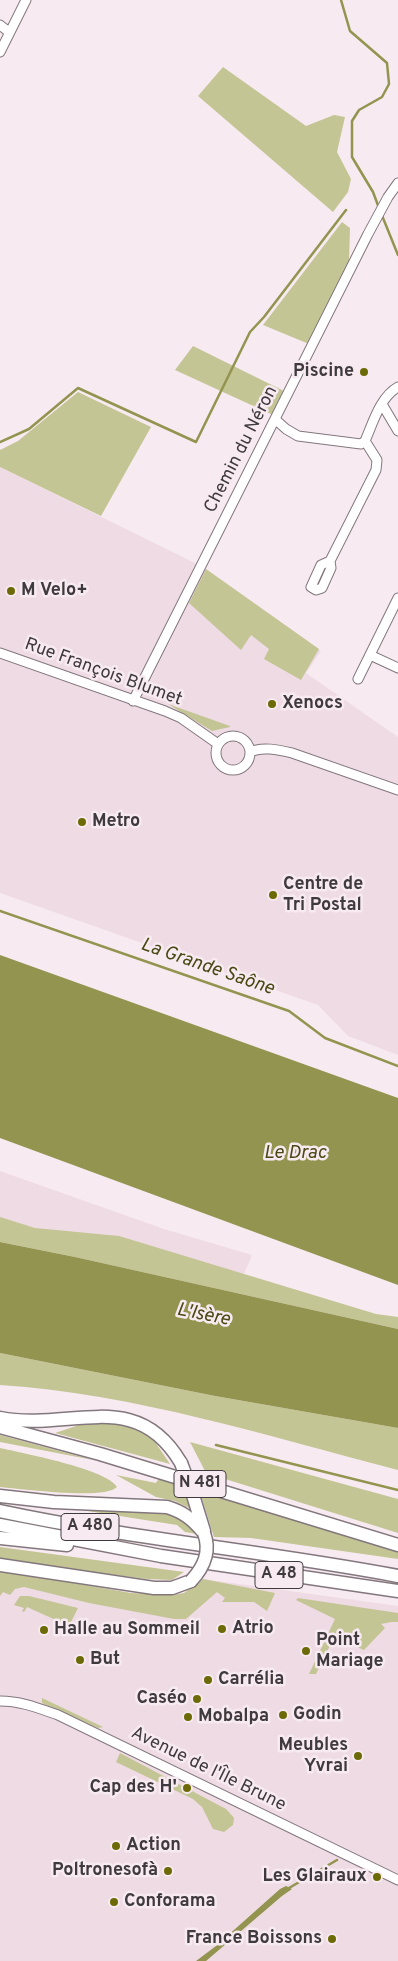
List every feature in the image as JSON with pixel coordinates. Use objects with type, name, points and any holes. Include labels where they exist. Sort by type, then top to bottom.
[{"type":"highway","points":[[0,1418],[35,1422],[103,1417],[128,1419],[149,1427],[160,1434],[181,1463],[208,1542],[207,1556],[201,1569],[191,1581],[172,1588],[154,1588],[0,1566]]},
{"type":"highway","name":"N 481","points":[[0,1428],[100,1454],[398,1545]]},
{"type":"highway","points":[[0,1496],[54,1502],[168,1507],[178,1510],[191,1518],[204,1533]]},
{"type":"highway","name":"A 480","points":[[0,1511],[42,1520],[398,1576]]},
{"type":"highway","name":"A 480","points":[[0,1525],[161,1556]]},
{"type":"highway","points":[[0,1538],[161,1556]]},
{"type":"highway","name":"A 48","points":[[161,1556],[398,1591]]},
{"type":"street","points":[[0,52],[26,0]]},
{"type":"street","points":[[0,25],[9,32]]},
{"type":"street","name":"Chemin du Néron","points":[[133,701],[380,211],[398,183]]},
{"type":"street","points":[[276,420],[286,430],[298,436],[361,444],[365,441],[382,404],[391,391],[398,387]]},
{"type":"street","points":[[382,404],[398,431]]},
{"type":"street","points":[[330,561],[376,470],[377,460],[365,441]]},
{"type":"street","points":[[358,679],[398,598]]},
{"type":"street","name":"Rue François Blumet","points":[[0,653],[133,701],[165,710],[181,718],[218,744]]},
{"type":"street","points":[[370,656],[398,668]]},
{"type":"street","points":[[227,737],[238,737],[247,743],[250,757],[245,766],[230,771],[221,766],[215,753],[218,744],[227,737]]},
{"type":"street","points":[[250,752],[256,749],[279,750],[292,753],[398,790]]},
{"type":"street","name":"Avenue de l'Île Brune","points":[[0,1701],[16,1701],[58,1715],[398,1880]]},
{"type":"shaded area","points":[[0,467],[203,567],[321,651],[306,673],[398,737],[398,1055],[348,1036],[318,1005],[0,893]]},
{"type":"shaded area","points":[[0,1171],[164,1229],[252,1255],[244,1274],[0,1220]]},
{"type":"shaded area","name":"Cap des H'","points":[[0,1579],[186,1619],[203,1579],[398,1606],[398,1961],[0,1961]]},
{"type":"green space","points":[[223,67],[306,126],[334,115],[345,117],[337,152],[351,179],[348,192],[333,212],[198,96]]},
{"type":"green space","points":[[342,222],[350,228],[349,261],[309,344],[263,325]]},
{"type":"green space","points":[[193,346],[284,391],[273,415],[175,370]]},
{"type":"green space","points":[[78,392],[151,427],[101,516],[0,467],[0,450],[18,441]]},
{"type":"green space","points":[[206,569],[319,649],[301,680],[264,659],[269,649],[251,635],[241,650],[189,603]]},
{"type":"green space","points":[[168,704],[230,726],[230,727],[212,731]]},
{"type":"green space","points":[[0,1217],[35,1228],[119,1236],[376,1314],[398,1317],[398,1329],[0,1242]]},
{"type":"green space","points":[[0,1353],[215,1396],[398,1428],[398,1470],[201,1418],[151,1407],[101,1397],[0,1385]]},
{"type":"green space","points":[[88,1422],[131,1425],[151,1436],[170,1464],[55,1433]]},
{"type":"green space","points":[[0,1435],[93,1460],[0,1442]]},
{"type":"green space","points":[[190,1442],[398,1499],[398,1533],[206,1473]]},
{"type":"green space","points":[[0,1448],[81,1468],[110,1480],[117,1487],[109,1491],[97,1493],[80,1493],[0,1487]]},
{"type":"green space","points":[[116,1475],[156,1483],[159,1478],[183,1485],[191,1509],[175,1501],[156,1497]]},
{"type":"green space","points":[[199,1489],[398,1550],[398,1559],[251,1538],[214,1537]]},
{"type":"green space","points":[[75,1509],[160,1510],[181,1516],[197,1534],[185,1532],[177,1525]]},
{"type":"green space","points":[[0,1547],[184,1572],[172,1580],[147,1579],[22,1563],[0,1562]]},
{"type":"green space","points":[[0,1570],[131,1593],[172,1595],[184,1593],[203,1579],[275,1593],[267,1611],[254,1602],[222,1602],[225,1598],[217,1592],[186,1619],[174,1619],[89,1603],[24,1587],[15,1589],[10,1595],[3,1592],[0,1596]]},
{"type":"green space","points":[[20,1596],[29,1596],[78,1608],[69,1626],[27,1607],[24,1612],[22,1611],[24,1608],[14,1605]]},
{"type":"green space","points":[[298,1598],[398,1613],[398,1622],[381,1624],[385,1628],[364,1650],[334,1637],[316,1674],[309,1674],[335,1619],[296,1600]]},
{"type":"green space","points":[[42,1698],[103,1727],[98,1728],[42,1703]]},
{"type":"green space","points":[[120,1753],[226,1809],[234,1818],[233,1825],[224,1832],[213,1829],[202,1807],[193,1799],[116,1762]]},
{"type":"water","name":"Le Drac","points":[[0,955],[398,1098],[398,1285],[0,1138]]},
{"type":"water","name":"L'Isère","points":[[0,1242],[398,1329],[398,1428],[215,1396],[0,1353]]},
{"type":"water","points":[[286,1886],[292,1889],[206,1961],[196,1961],[216,1946],[280,1889]]},
{"type":"waterway","points":[[341,0],[350,31],[387,63],[389,84],[382,97],[359,110],[352,121],[352,157],[373,192],[379,208]]},
{"type":"waterway","points":[[0,442],[29,429],[78,388],[196,442],[250,332],[264,317],[346,210]]},
{"type":"waterway","points":[[381,213],[398,255]]},
{"type":"waterway","name":"La Grande Saône","points":[[0,911],[289,1011],[325,1038],[398,1066]]},
{"type":"waterway","points":[[216,1445],[398,1490]]},
{"type":"waterway","points":[[289,1888],[337,1860]]},
{"type":"place","name":"Piscine","points":[[364,372]]},
{"type":"place","name":"M Velo+","points":[[11,591]]},
{"type":"place","name":"Xenocs","points":[[272,704]]},
{"type":"place","name":"Metro","points":[[82,822]]},
{"type":"place","name":"Centre de Tri Postal","points":[[273,895]]},
{"type":"place","name":"Atrio","points":[[222,1629]]},
{"type":"place","name":"Halle au Sommeil","points":[[44,1630]]},
{"type":"place","name":"Point Mariage","points":[[306,1651]]},
{"type":"place","name":"But","points":[[80,1660]]},
{"type":"place","name":"Carrélia","points":[[208,1680]]},
{"type":"place","name":"Caséo","points":[[197,1699]]},
{"type":"place","name":"Godin","points":[[283,1715]]},
{"type":"place","name":"Mobalpa","points":[[188,1717]]},
{"type":"place","name":"Meubles Yvrai","points":[[358,1756]]},
{"type":"place","name":"Cap des H'","points":[[187,1788]]},
{"type":"place","name":"Action","points":[[116,1846]]},
{"type":"place","name":"Poltronesofà","points":[[168,1871]]},
{"type":"place","name":"Les Glairaux","points":[[377,1877]]},
{"type":"place","name":"Conforama","points":[[114,1902]]},
{"type":"place","name":"France Boissons","points":[[332,1939]]}]
